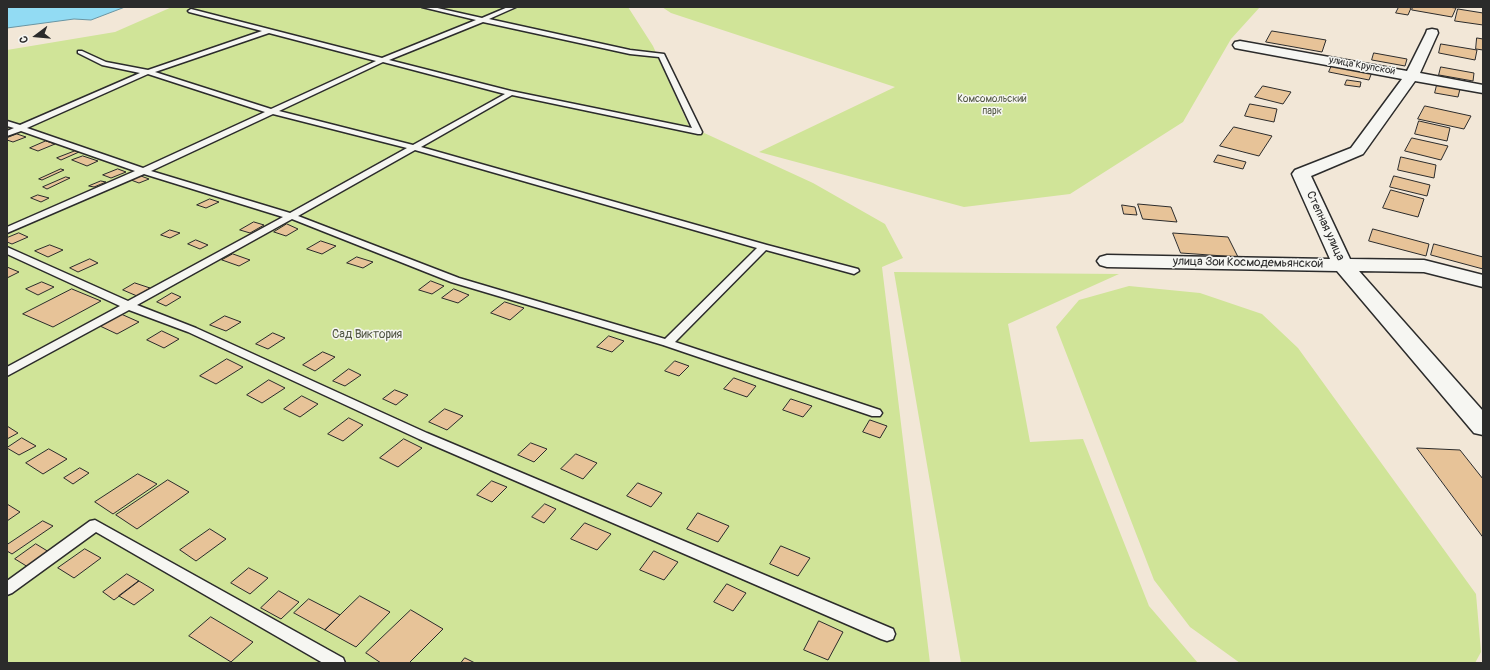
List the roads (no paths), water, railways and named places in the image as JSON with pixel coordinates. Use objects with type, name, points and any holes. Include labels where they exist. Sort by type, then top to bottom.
[{"type":"street","name":"Степная улица","points":[[1432,33],[1412,75],[1357,151],[1301,174],[1343,265],[1483,428]]},
{"type":"street","name":"улица Крупской","points":[[1240,45],[1483,89]]},
{"type":"street","name":"улица Зои Космодемьянской","points":[[1107,262],[1424,266],[1483,281]]},
{"type":"lane","points":[[191,11],[385,59],[511,93],[698,132],[662,55],[630,52],[425,7]]},
{"type":"lane","points":[[7,230],[143,171],[385,59],[513,7]]},
{"type":"lane","points":[[7,134],[148,72],[269,31]]},
{"type":"lane","points":[[80,52],[104,64],[148,72],[271,111],[329,127],[413,147],[764,247],[854,270]]},
{"type":"lane","points":[[7,372],[129,306],[511,93]]},
{"type":"lane","points":[[7,123],[143,171],[291,216],[455,280],[667,343],[876,413]]},
{"type":"lane","points":[[667,343],[764,247]]},
{"type":"lane","points":[[7,250],[129,306],[192,330],[423,436],[887,634]]},
{"type":"lane","points":[[7,589],[95,525],[337,663]]},
{"type":"water","points":[[7,7],[125,7],[91,20],[74,19],[7,28]]},
{"type":"park label","name":"Комсомольский парк","points":[[992,104]]},
{"type":"park label","name":"Сад Виктория","points":[[367,335]]}]
